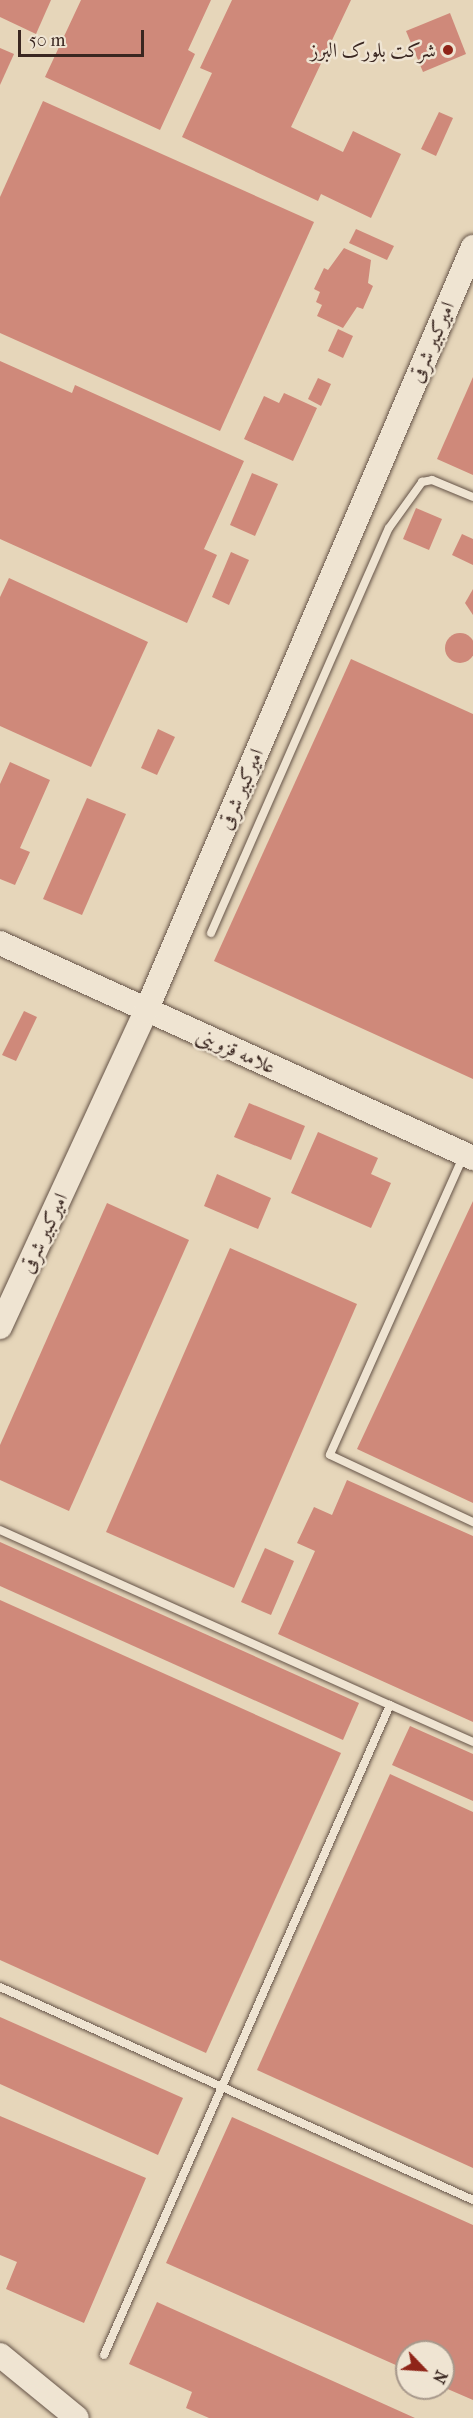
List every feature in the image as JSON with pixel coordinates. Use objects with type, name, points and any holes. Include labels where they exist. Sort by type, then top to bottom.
[{"type":"street","name":"امیرکبیر شرقی","points":[[0,1327],[146,1011],[473,247]]},
{"type":"street","name":"علامه قزوینی","points":[[0,943],[469,1156]]},
{"type":"street","points":[[0,2355],[77,2418]]},
{"type":"lane","points":[[211,933],[389,528],[422,482],[432,480],[473,497]]},
{"type":"lane","points":[[469,1156],[330,1455],[473,1522]]},
{"type":"lane","points":[[0,1530],[473,1742]]},
{"type":"lane","points":[[104,2355],[225,2085],[390,1705]]},
{"type":"lane","points":[[0,1987],[225,2085],[473,2200]]},
{"type":"building","points":[[0,0],[51,0],[36,34],[0,17]]},
{"type":"building","points":[[81,0],[211,0],[188,50],[195,54],[160,130],[45,77]]},
{"type":"building","points":[[232,0],[351,0],[291,127],[343,152],[353,131],[401,154],[371,218],[321,194],[318,201],[182,137],[212,73],[200,68]]},
{"type":"building","points":[[450,13],[466,54],[423,72],[406,31]]},
{"type":"building","points":[[0,48],[14,54],[0,85]]},
{"type":"building","points":[[43,101],[314,222],[220,431],[0,333],[0,197]]},
{"type":"building","points":[[439,112],[453,118],[436,156],[421,149]]},
{"type":"building","points":[[356,229],[394,246],[387,260],[349,243]]},
{"type":"building","points":[[344,248],[371,260],[368,283],[373,286],[363,309],[357,307],[343,328],[317,316],[322,305],[316,302],[320,292],[314,289],[324,268],[328,270]]},
{"type":"building","points":[[338,329],[353,336],[343,358],[328,351]]},
{"type":"building","points":[[0,361],[72,393],[75,385],[244,461],[204,549],[217,555],[187,623],[0,539]]},
{"type":"building","points":[[473,377],[473,475],[437,459]]},
{"type":"building","points":[[318,378],[331,384],[321,406],[308,399]]},
{"type":"building","points":[[284,393],[317,408],[293,461],[244,439],[264,396],[279,403]]},
{"type":"building","points":[[252,473],[278,484],[255,536],[230,525]]},
{"type":"building","points":[[416,508],[442,519],[429,550],[403,539]]},
{"type":"building","points":[[462,534],[473,539],[473,565],[452,555]]},
{"type":"building","points":[[231,552],[249,560],[229,605],[212,597]]},
{"type":"building","points":[[9,578],[148,642],[91,767],[0,726],[0,597]]},
{"type":"building","points":[[473,589],[473,615],[465,603]]},
{"type":"building","points":[[460,633],[466,634],[474,642],[474,654],[466,662],[460,663],[454,662],[446,654],[445,648],[446,642],[454,634]]},
{"type":"building","points":[[351,659],[473,714],[473,1079],[214,961]]},
{"type":"building","points":[[158,729],[175,737],[157,775],[141,768]]},
{"type":"building","points":[[10,762],[50,780],[20,848],[30,852],[15,885],[0,879],[0,784]]},
{"type":"building","points":[[87,798],[126,814],[82,915],[43,899]]},
{"type":"building","points":[[24,1011],[37,1017],[16,1061],[2,1055]]},
{"type":"building","points":[[249,1103],[305,1126],[291,1160],[234,1137]]},
{"type":"building","points":[[318,1132],[378,1158],[371,1174],[391,1183],[371,1228],[291,1193]]},
{"type":"building","points":[[217,1174],[271,1198],[258,1229],[204,1206]]},
{"type":"building","points":[[473,1201],[473,1503],[357,1449]]},
{"type":"building","points":[[107,1203],[189,1240],[69,1511],[0,1480],[0,1445]]},
{"type":"building","points":[[230,1248],[357,1304],[234,1588],[106,1532]]},
{"type":"building","points":[[347,1480],[473,1536],[473,1722],[278,1634],[315,1551],[297,1543],[314,1507],[332,1515]]},
{"type":"building","points":[[0,1542],[359,1703],[343,1740],[0,1586]]},
{"type":"building","points":[[265,1548],[294,1561],[271,1615],[241,1602]]},
{"type":"building","points":[[0,1600],[341,1753],[206,2053],[0,1960]]},
{"type":"building","points":[[410,1726],[473,1754],[473,1801],[392,1765]]},
{"type":"building","points":[[390,1774],[473,1812],[473,2168],[257,2070]]},
{"type":"building","points":[[0,2017],[183,2098],[158,2155],[0,2084]]},
{"type":"building","points":[[0,2116],[146,2178],[84,2323],[6,2289],[17,2262],[0,2255]]},
{"type":"building","points":[[232,2117],[473,2225],[473,2400],[455,2392],[455,2340],[395,2340],[395,2365],[166,2263]]},
{"type":"building","points":[[157,2302],[415,2418],[209,2418],[186,2408],[192,2392],[129,2364]]},
{"type":"place","name":"شرکت بلورک البرز","points":[[448,50]]}]
